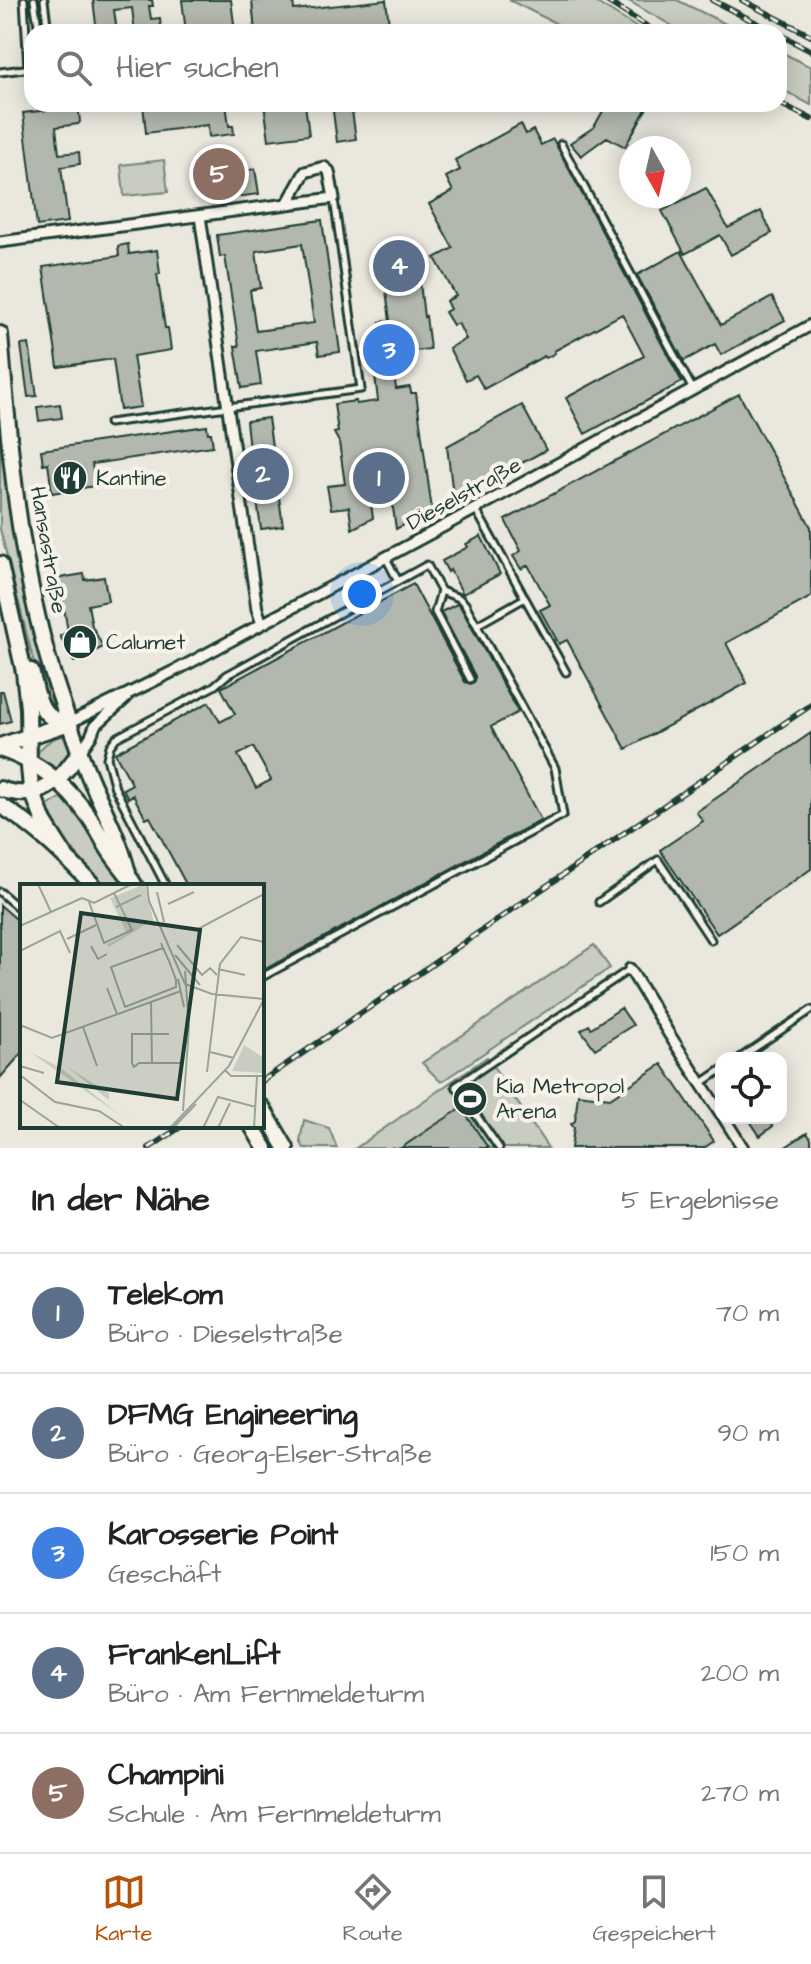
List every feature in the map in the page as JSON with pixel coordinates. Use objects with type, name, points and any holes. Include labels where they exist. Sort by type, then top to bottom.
[{"type":"main road","name":"Hansastraße","points":[[0,334],[13,476],[26,562],[46,650],[69,723],[121,846],[132,880]]},
{"type":"main road","points":[[0,564],[19,646],[26,693],[32,793],[44,822],[65,855]]},
{"type":"main road","points":[[19,646],[32,672],[43,709],[55,720],[69,723]]},
{"type":"main road","points":[[0,747],[69,723]]},
{"type":"main road","points":[[0,747],[29,761],[58,781],[84,809],[109,851],[132,880]]},
{"type":"main road","points":[[0,789],[19,794],[43,790],[58,781],[80,752]]},
{"type":"main road","points":[[0,805],[65,855],[92,884]]},
{"type":"main road","points":[[264,1110],[286,1148]]},
{"type":"main road","points":[[253,1128],[265,1148]]},
{"type":"street","points":[[0,242],[334,198],[329,171],[324,167],[305,172],[287,204]]},
{"type":"street","points":[[200,216],[257,609],[262,624]]},
{"type":"street","name":"Dieselstraße","points":[[69,723],[262,624],[811,325]]},
{"type":"street","name":"Dieselstraße","points":[[80,752],[95,726],[134,692]]},
{"type":"street","points":[[69,723],[95,726]]},
{"type":"street","points":[[630,969],[715,1105]]},
{"type":"street","points":[[727,1124],[743,1148]]},
{"type":"lane","points":[[24,0],[26,24]]},
{"type":"lane","points":[[34,0],[38,24]]},
{"type":"lane","points":[[44,0],[47,24]]},
{"type":"lane","points":[[0,72],[24,69]]},
{"type":"lane","points":[[561,144],[693,389]]},
{"type":"lane","points":[[109,423],[361,389],[334,198]]},
{"type":"lane","points":[[475,509],[566,672]]},
{"type":"lane","points":[[385,557],[398,581]]},
{"type":"lane","points":[[165,884],[115,788],[107,758],[116,738],[427,565],[441,591],[459,598],[465,604],[555,768],[563,815],[264,976]]},
{"type":"lane","points":[[441,591],[435,612],[470,679]]},
{"type":"lane","points":[[477,625],[525,598]]},
{"type":"lane","points":[[599,902],[658,860],[711,940]]},
{"type":"lane","points":[[0,892],[20,909]]},
{"type":"lane","points":[[499,1148],[456,1086],[630,969]]},
{"type":"lane","points":[[749,1052],[811,1010]]},
{"type":"lane","points":[[701,1084],[715,1074]]},
{"type":"shaded area","points":[[509,0],[592,0],[631,24],[557,24]]},
{"type":"shaded area","points":[[627,0],[677,0],[726,24],[669,24]]},
{"type":"shaded area","points":[[787,55],[811,67],[811,105],[787,92]]},
{"type":"shaded area","points":[[164,160],[168,192],[124,196],[121,165]]},
{"type":"shaded area","points":[[0,398],[57,704],[48,708],[0,529]]},
{"type":"shaded area","points":[[60,736],[67,738],[69,751],[58,770],[35,757],[45,744]]},
{"type":"shaded area","points":[[65,795],[96,839],[122,884],[101,884],[67,843],[46,807]]},
{"type":"shaded area","points":[[594,945],[610,968],[441,1082],[422,1063]]},
{"type":"shaded area","name":"Kia Metropol Arena","points":[[487,1057],[548,1148],[356,1148]]},
{"type":"shaded area","points":[[304,1120],[329,1128],[337,1148],[304,1148],[300,1141]]},
{"type":"building","points":[[93,0],[152,0],[153,6],[149,6],[151,19],[160,18],[160,24],[134,24],[132,8],[114,10],[116,24],[96,24]]},
{"type":"building","points":[[182,0],[231,0],[234,24],[185,24]]},
{"type":"building","points":[[293,0],[294,10],[386,0],[389,24],[254,24],[252,1]]},
{"type":"building","points":[[79,112],[78,124],[56,127],[59,154],[79,152],[80,164],[61,167],[68,222],[37,226],[23,113]]},
{"type":"building","points":[[144,112],[227,112],[234,134],[209,137],[208,125],[146,133]]},
{"type":"building","points":[[265,112],[306,112],[309,135],[269,140]]},
{"type":"building","points":[[333,112],[352,112],[356,139],[337,142]]},
{"type":"building","points":[[602,112],[645,112],[631,136],[619,136],[619,144],[607,137],[581,156],[570,143],[594,127]]},
{"type":"building","points":[[521,124],[526,134],[533,130],[541,145],[553,139],[682,382],[585,434],[566,398],[644,356],[622,314],[484,389],[476,375],[466,380],[449,348],[466,339],[458,323],[453,325],[445,312],[450,309],[446,301],[456,296],[435,258],[453,248],[429,204],[453,191],[446,177],[460,170],[455,160]]},
{"type":"building","points":[[255,169],[259,194],[207,201],[206,190],[199,191],[197,177]]},
{"type":"building","points":[[706,188],[728,228],[761,211],[772,233],[731,255],[720,235],[685,254],[662,211],[691,208],[691,196]]},
{"type":"building","points":[[322,220],[340,352],[319,355],[317,342],[256,351],[261,385],[242,388],[225,256],[220,257],[217,235]],"holes":[[[302,244],[314,323],[256,331],[250,290],[261,288],[256,251]]]},
{"type":"building","points":[[128,244],[129,254],[157,250],[160,274],[157,274],[171,350],[133,356],[141,407],[120,410],[113,359],[58,367],[43,267],[119,256],[118,246]]},
{"type":"building","points":[[416,248],[430,349],[384,355],[380,322],[390,321],[381,252]]},
{"type":"building","points":[[681,251],[721,325],[772,297],[785,320],[721,355],[715,344],[684,361],[637,275]]},
{"type":"building","points":[[29,344],[37,396],[28,397],[21,345]]},
{"type":"building","points":[[394,372],[396,389],[410,387],[411,393],[416,393],[432,510],[396,529],[392,501],[371,504],[373,518],[352,529],[349,507],[331,509],[327,486],[345,484],[339,442],[334,433],[338,432],[334,404],[378,401],[375,375]]},
{"type":"building","points":[[739,394],[811,527],[811,597],[726,643],[747,683],[626,749],[567,640],[559,644],[540,610],[550,605],[528,565],[521,569],[513,556],[521,551],[505,520]]},
{"type":"building","points":[[60,404],[62,418],[39,421],[37,407]]},
{"type":"building","points":[[522,405],[546,450],[479,486],[481,496],[464,504],[453,495],[447,446]]},
{"type":"building","points":[[268,418],[283,526],[261,529],[246,421]]},
{"type":"building","points":[[207,426],[213,446],[92,464],[95,486],[52,493],[48,463],[43,464],[41,450]]},
{"type":"building","points":[[481,536],[500,574],[463,594],[442,561]]},
{"type":"building","points":[[84,574],[85,580],[104,577],[108,601],[88,605],[92,626],[103,647],[74,662],[60,636],[68,632],[59,578]]},
{"type":"building","points":[[413,584],[465,682],[471,684],[475,676],[441,612],[457,604],[460,606],[518,712],[491,727],[541,820],[264,970],[264,884],[186,884],[150,817],[146,819],[133,795],[128,798],[123,789],[132,784],[115,753],[209,702],[220,722],[235,714],[221,688]],"holes":[[[253,747],[271,780],[256,788],[238,755]]]},
{"type":"building","points":[[0,691],[3,691],[11,721],[0,724]]},
{"type":"building","points":[[811,733],[811,869],[717,934],[660,850],[703,821],[696,812]]},
{"type":"building","points":[[0,905],[20,922],[20,1055],[0,1078]]},
{"type":"building","points":[[621,1008],[633,1025],[595,1049],[581,1030],[589,1025],[591,1028]]},
{"type":"building","points":[[662,1064],[714,1141],[704,1148],[571,1148],[574,1128],[571,1124],[575,1121],[578,1094],[610,1098]]},
{"type":"building","points":[[462,1108],[488,1148],[401,1148],[432,1127]]},
{"type":"building","points":[[752,1124],[772,1124],[773,1126],[760,1136]]},
{"type":"building","points":[[807,1133],[811,1148],[784,1148]]},
{"type":"railway","points":[[605,0],[643,24]]},
{"type":"railway","points":[[712,0],[758,24]]},
{"type":"railway","points":[[742,0],[811,36]]},
{"type":"railway","points":[[787,38],[811,51]]},
{"type":"railway","points":[[787,107],[811,119]]},
{"type":"railway","points":[[264,1080],[811,705]]},
{"type":"railway","points":[[149,1148],[179,1128]]},
{"type":"place","name":"Champini","points":[[219,174]]},
{"type":"place","name":"FrankenLift","points":[[399,266]]},
{"type":"place","name":"Karosserie Point","points":[[389,350]]},
{"type":"place","name":"DFMG Engineering","points":[[263,474]]},
{"type":"place","name":"Kantine","points":[[70,478]]},
{"type":"place","name":"Telekom","points":[[379,478]]},
{"type":"place","name":"Calumet","points":[[80,642]]},
{"type":"place","name":"Kia Metropol Arena","points":[[470,1099]]}]
